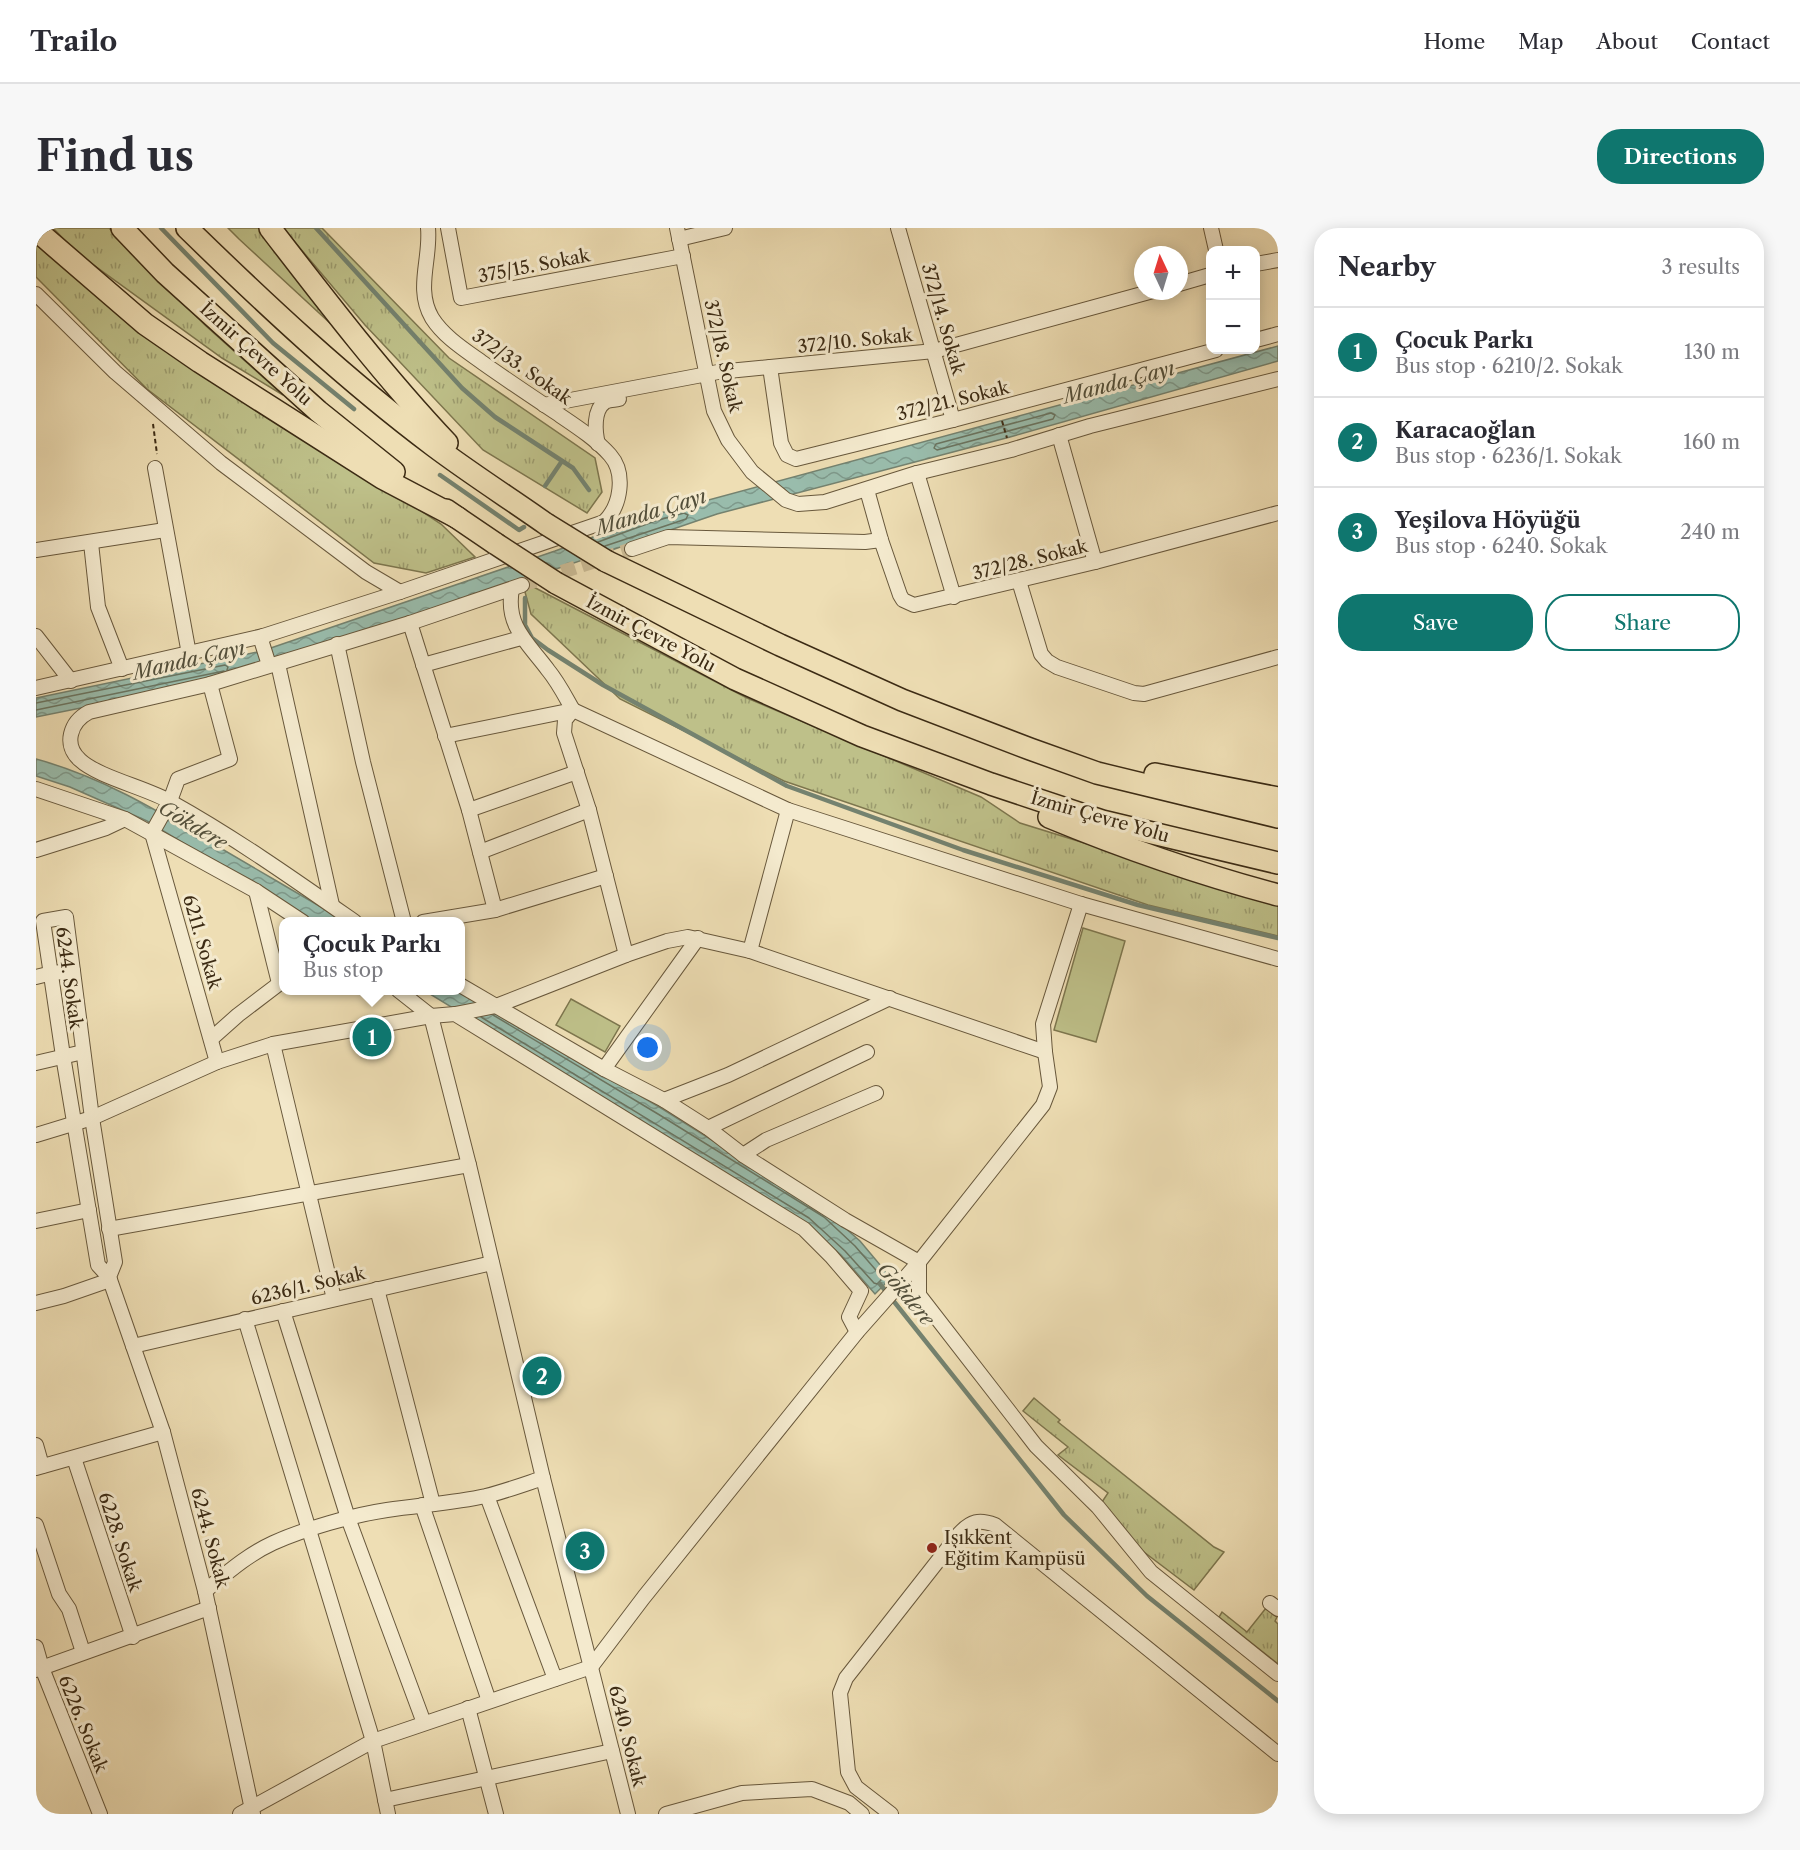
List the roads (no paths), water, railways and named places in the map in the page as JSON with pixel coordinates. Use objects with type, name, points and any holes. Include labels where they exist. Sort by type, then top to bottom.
[{"type":"highway","name":"İzmir Çevre Yolu","points":[[122,228],[165,273],[318,411],[381,462],[458,518],[556,583],[735,679],[862,736],[1102,821],[1278,863]]},
{"type":"highway","points":[[187,228],[256,295],[346,374],[432,444],[546,524],[606,561],[861,682],[1030,749],[1097,773],[1278,817]]},
{"type":"highway","points":[[270,228],[332,310],[391,381],[483,481]]},
{"type":"highway","points":[[36,230],[145,324],[191,356],[382,478],[458,518]]},
{"type":"highway","points":[[1030,749],[1278,798]]},
{"type":"highway","points":[[991,783],[1032,810],[1102,839],[1224,881],[1278,895]]},
{"type":"street","name":"372/33. Sokak","points":[[400,592],[604,522],[610,517],[617,502],[619,480],[611,456],[560,408],[544,405],[464,350],[441,330],[425,303],[423,291],[429,241],[428,228]]},
{"type":"street","name":"375/15. Sokak","points":[[448,228],[461,298],[683,256]]},
{"type":"street","points":[[678,233],[725,228]]},
{"type":"street","name":"372/14. Sokak","points":[[898,228],[953,420]]},
{"type":"street","points":[[1211,228],[1215,246]]},
{"type":"street","name":"372/18. Sokak","points":[[678,233],[712,377],[714,411],[728,440],[740,457],[760,480],[786,500],[798,504],[825,502],[867,490]]},
{"type":"street","points":[[1260,263],[1278,260]]},
{"type":"street","points":[[1188,281],[1206,276]]},
{"type":"street","points":[[36,294],[115,372],[221,464],[366,572],[400,592]]},
{"type":"street","name":"372/10. Sokak","points":[[560,408],[770,367],[934,351],[1134,296]]},
{"type":"street","points":[[1260,339],[1278,334]]},
{"type":"street","name":"372/21. Sokak","points":[[770,367],[781,443],[787,455],[796,459],[1206,353]]},
{"type":"street","name":"372/10. Sokak","points":[[598,444],[595,424],[601,406],[607,401],[712,377]]},
{"type":"street","points":[[867,490],[1010,446],[1278,379]]},
{"type":"street","points":[[1059,435],[1095,562]]},
{"type":"street","points":[[155,468],[189,654]]},
{"type":"street","points":[[917,473],[954,597]]},
{"type":"street","name":"372/28. Sokak","points":[[867,490],[881,540],[903,600],[914,605],[1095,562],[1278,513]]},
{"type":"street","points":[[36,550],[165,530]]},
{"type":"street","points":[[632,549],[669,537],[865,542],[881,540]]},
{"type":"street","points":[[91,543],[98,607],[122,669]]},
{"type":"street","points":[[1019,581],[1041,654],[1047,661],[1057,667],[1134,693],[1144,694],[1278,657]]},
{"type":"street","points":[[349,917],[166,806],[81,761],[72,750],[70,735],[77,720],[89,712],[210,684],[410,623],[517,587],[509,601],[521,638],[549,672],[573,710],[788,810],[1081,904],[1278,959]]},
{"type":"street","points":[[36,688],[262,640],[400,592]]},
{"type":"street","points":[[410,623],[469,810],[495,910]]},
{"type":"street","points":[[36,636],[71,681]]},
{"type":"street","points":[[423,665],[521,638]]},
{"type":"street","points":[[262,640],[273,664],[332,905]]},
{"type":"street","points":[[337,644],[363,762],[403,917]]},
{"type":"street","points":[[153,830],[178,779],[230,759],[210,684]]},
{"type":"street","points":[[445,736],[573,710]]},
{"type":"street","points":[[573,710],[565,720],[564,733],[589,810],[626,955]]},
{"type":"street","points":[[469,810],[577,772]]},
{"type":"street","points":[[36,789],[153,830],[297,917]]},
{"type":"street","points":[[480,852],[589,810]]},
{"type":"street","points":[[750,951],[788,810]]},
{"type":"street","points":[[36,850],[105,828],[125,819]]},
{"type":"street","name":"6211. Sokak","points":[[153,830],[217,1062]]},
{"type":"street","points":[[449,917],[495,910],[606,876]]},
{"type":"street","points":[[256,891],[279,974]]},
{"type":"street","points":[[248,1812],[373,1741],[591,1666],[857,1332],[919,1262],[1043,1105],[1050,1087],[1043,1024],[1081,904]]},
{"type":"street","name":"6244. Sokak","points":[[110,1279],[116,1262],[92,1118],[66,917],[43,921],[98,1265],[110,1279],[163,1432],[209,1608],[248,1812]]},
{"type":"street","points":[[36,1135],[92,1118],[217,1062],[273,1044],[496,1006],[626,955],[667,941],[688,938],[698,938],[750,951],[1045,1052]]},
{"type":"street","points":[[604,1070],[698,938]]},
{"type":"street","points":[[36,977],[73,971]]},
{"type":"street","points":[[211,1039],[279,983]]},
{"type":"street","points":[[465,988],[604,1070],[664,1100],[708,1128],[743,1155],[845,1220],[919,1262]]},
{"type":"street","points":[[404,995],[431,1016]]},
{"type":"street","points":[[664,1100],[728,1075],[890,998]]},
{"type":"street","points":[[455,1014],[804,1229],[861,1290],[849,1317],[857,1332]]},
{"type":"street","name":"6240. Sokak","points":[[431,1016],[469,1165],[543,1478],[628,1814]]},
{"type":"street","points":[[273,1044],[334,1299]]},
{"type":"street","points":[[36,1063],[83,1052]]},
{"type":"street","points":[[708,1128],[867,1052]]},
{"type":"street","points":[[743,1155],[766,1140],[876,1093]]},
{"type":"street","points":[[109,1228],[469,1165]]},
{"type":"street","points":[[36,1221],[89,1210]]},
{"type":"street","points":[[919,1262],[919,1295],[1036,1446],[1098,1507],[1151,1572],[1278,1674]]},
{"type":"street","name":"6236/1. Sokak","points":[[133,1346],[492,1263]]},
{"type":"street","points":[[36,1304],[110,1279]]},
{"type":"street","points":[[377,1289],[427,1504],[489,1701]]},
{"type":"street","points":[[283,1311],[348,1518],[424,1723]]},
{"type":"street","points":[[245,1319],[373,1741],[386,1807],[488,1779],[612,1751]]},
{"type":"street","points":[[36,1445],[39,1467],[163,1432]]},
{"type":"street","name":"6228. Sokak","points":[[74,1458],[133,1637]]},
{"type":"street","points":[[205,1591],[243,1560],[260,1550],[308,1531],[348,1518],[487,1496],[543,1478]]},
{"type":"street","points":[[487,1496],[555,1679]]},
{"type":"street","points":[[891,1814],[856,1787],[848,1772],[840,1693],[846,1678],[959,1534],[969,1523],[983,1520],[995,1525],[1278,1754]]},
{"type":"street","points":[[36,1525],[59,1594],[69,1609],[82,1653]]},
{"type":"street","points":[[39,1669],[209,1608]]},
{"type":"street","name":"6226. Sokak","points":[[36,1647],[39,1669],[100,1814]]},
{"type":"street","points":[[468,1708],[496,1814]]},
{"type":"street","points":[[666,1814],[742,1792],[813,1789],[849,1803],[862,1814]]},
{"type":"water","points":[[1278,346],[1278,361],[1010,437],[717,514],[495,590],[210,682],[36,717],[36,698],[262,651],[555,551],[653,515],[1248,354],[1260,354],[1260,351]]},
{"type":"water","points":[[36,759],[82,774],[126,794],[338,917],[305,917],[147,821],[70,787],[36,776]]},
{"type":"water","points":[[465,993],[661,1108],[828,1213],[860,1241],[891,1278],[875,1294],[841,1255],[805,1223],[432,995],[465,995]]},
{"type":"waterway","points":[[161,228],[273,343],[354,409]]},
{"type":"waterway","points":[[316,228],[462,388],[495,417],[573,468],[589,490]]},
{"type":"waterway","points":[[545,486],[562,461]]},
{"type":"waterway","points":[[440,475],[519,530],[524,527]]},
{"type":"waterway","points":[[525,598],[525,625],[532,638],[548,650],[603,685],[787,786],[963,850],[1138,905],[1278,938]]},
{"type":"waterway","name":"Gökdere","points":[[880,1284],[1064,1515],[1147,1596],[1278,1701]]},
{"type":"tunnel","points":[[522,585],[632,549]]},
{"type":"place","name":"Çocuk Parkı","points":[[372,1037]]},
{"type":"place","name":"Karacaoğlan","points":[[542,1376]]},
{"type":"place","name":"Işıkkent Eğitim Kampüsü","points":[[932,1548]]},
{"type":"place","name":"Yeşilova Höyüğü","points":[[585,1551]]},
{"type":"water label","name":"Manda Çayı","points":[[1119,382]]},
{"type":"water label","name":"Manda Çayı","points":[[651,512]]},
{"type":"water label","name":"Manda Çayı","points":[[189,660]]}]
